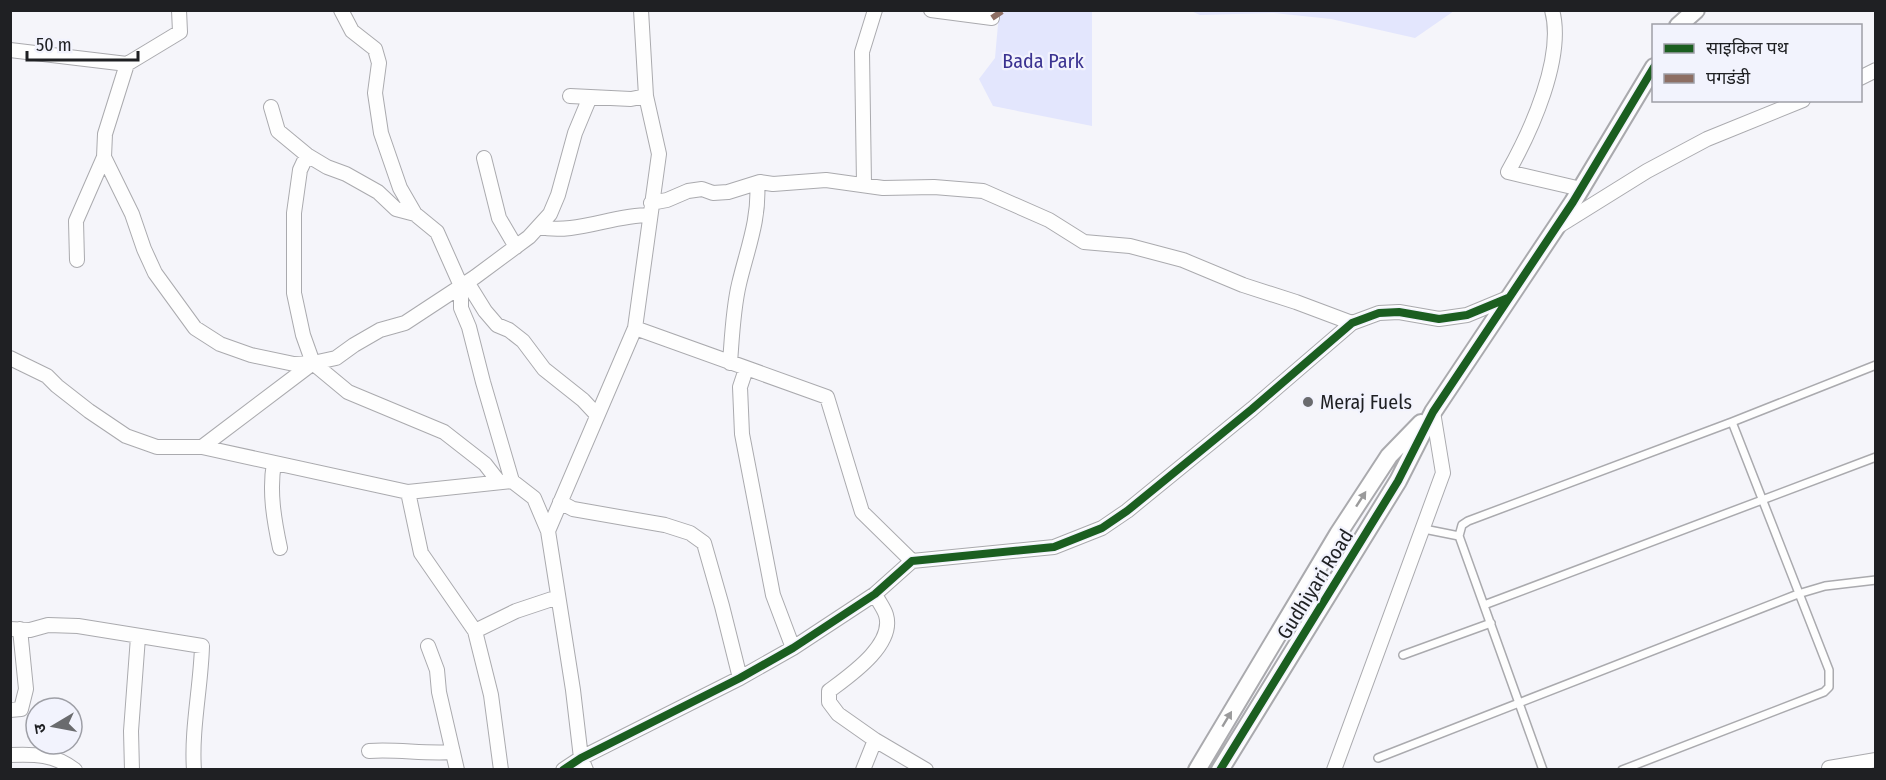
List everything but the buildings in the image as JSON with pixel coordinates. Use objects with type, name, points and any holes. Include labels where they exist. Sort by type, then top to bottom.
[{"type":"street","points":[[10,50],[127,64],[180,32],[179,10]]},
{"type":"street","points":[[341,10],[352,32],[375,48],[379,63],[375,93],[381,133],[400,188],[416,214],[438,232],[464,284],[497,326],[509,330],[523,341],[544,369],[583,400],[597,415]]},
{"type":"street","points":[[548,531],[634,328],[658,154],[645,96],[641,10]]},
{"type":"street","points":[[864,184],[862,52],[875,10]]},
{"type":"street","points":[[931,10],[992,18]]},
{"type":"street","points":[[1552,10],[1556,22],[1555,44],[1548,78],[1528,133],[1508,172],[1581,189]]},
{"type":"street","points":[[1680,24],[1696,10]]},
{"type":"street","points":[[77,260],[76,221],[104,157],[105,134],[127,64]]},
{"type":"street","points":[[1334,770],[1443,473],[1433,412],[1581,189],[1652,69]]},
{"type":"street","points":[[570,96],[631,99],[645,96]]},
{"type":"street","points":[[104,157],[132,214],[155,273],[195,328],[220,344],[251,355],[294,364],[313,363],[336,358],[380,330],[405,323],[516,247],[538,227],[550,214],[558,195],[575,133],[590,97]]},
{"type":"street","points":[[1556,228],[1647,171],[1707,139],[1798,102]]},
{"type":"street","points":[[271,107],[278,131],[307,155],[378,192],[396,209],[416,214]]},
{"type":"street","points":[[307,155],[300,170],[294,213],[294,293],[303,334],[313,363],[348,392],[444,432],[506,482],[534,498],[548,531],[583,764]]},
{"type":"street","points":[[484,158],[499,218],[516,247]]},
{"type":"street","points":[[538,227],[549,229],[597,224],[650,209],[688,191],[702,189],[713,193],[728,192],[757,183],[826,180],[883,188],[934,187],[983,191],[1049,220],[1084,242],[1130,246],[1183,260],[1243,285],[1352,323]]},
{"type":"street","points":[[730,363],[739,285],[754,232],[757,183]]},
{"type":"street","points":[[464,284],[461,308],[469,327],[506,482]]},
{"type":"street","points":[[563,770],[583,764],[793,648],[875,594],[912,561],[1054,547],[1101,528],[1127,511],[1352,323],[1379,313],[1399,312],[1439,319],[1467,315],[1508,298]]},
{"type":"street","points":[[634,328],[827,397],[862,512],[912,561]]},
{"type":"street","points":[[10,358],[47,376],[89,411],[126,436],[157,447],[202,447],[408,492],[506,482]]},
{"type":"street","points":[[202,447],[313,363]]},
{"type":"street","points":[[746,369],[740,387],[742,434],[773,595],[793,648]]},
{"type":"street","name":"Gudhiyari Road","points":[[1197,770],[1338,534],[1382,465],[1433,412]]},
{"type":"street","name":"Gudhiyari Road","points":[[1220,770],[1398,481],[1433,412]]},
{"type":"street","points":[[274,463],[273,505],[280,548]]},
{"type":"street","points":[[408,492],[421,553],[475,631],[491,695],[501,770]]},
{"type":"street","points":[[560,502],[573,509],[664,525],[690,533],[704,543],[740,678]]},
{"type":"street","points":[[875,594],[886,615],[887,626],[884,640],[858,668],[829,691],[829,702],[838,714],[875,740],[926,770]]},
{"type":"street","points":[[475,631],[516,611],[558,597]]},
{"type":"street","points":[[10,710],[21,709],[26,689],[15,629],[30,630],[48,625],[78,626],[202,646],[200,689],[195,724],[194,770]]},
{"type":"street","points":[[132,770],[131,731],[138,636]]},
{"type":"street","points":[[428,646],[437,670],[439,692],[457,770]]},
{"type":"street","points":[[862,770],[875,740]]},
{"type":"street","points":[[369,751],[391,749],[435,754],[453,752]]},
{"type":"street","points":[[10,755],[33,753],[45,755],[64,761],[75,770]]},
{"type":"street","points":[[1829,768],[1875,760]]},
{"type":"lane","points":[[1543,770],[1459,536],[1462,525],[1875,365]]},
{"type":"lane","points":[[1622,770],[1824,692],[1829,687],[1828,670],[1732,422]]},
{"type":"lane","points":[[1484,605],[1875,457]]},
{"type":"lane","points":[[1424,529],[1459,536]]},
{"type":"lane","points":[[1378,758],[1798,594],[1825,586],[1875,580]]},
{"type":"lane","points":[[1403,655],[1491,623]]},
{"type":"green space","name":"Bada Park","points":[[1001,11],[1092,11],[1092,126],[993,106],[979,79],[995,58]]},
{"type":"green space","points":[[1191,11],[1454,11],[1415,38],[1331,19],[1274,13],[1200,15]]},
{"type":"marked path","points":[[992,18],[1004,10]]},
{"type":"cycle path","points":[[1220,770],[1398,481],[1433,412],[1573,202],[1652,70]]},
{"type":"cycle path","points":[[563,770],[581,758],[740,678],[793,648],[875,594],[912,561],[1054,547],[1102,528],[1127,511],[1252,409],[1352,323],[1379,313],[1399,312],[1439,319],[1467,315],[1508,298]]},
{"type":"place","name":"Meraj Fuels","points":[[1308,402]]}]
